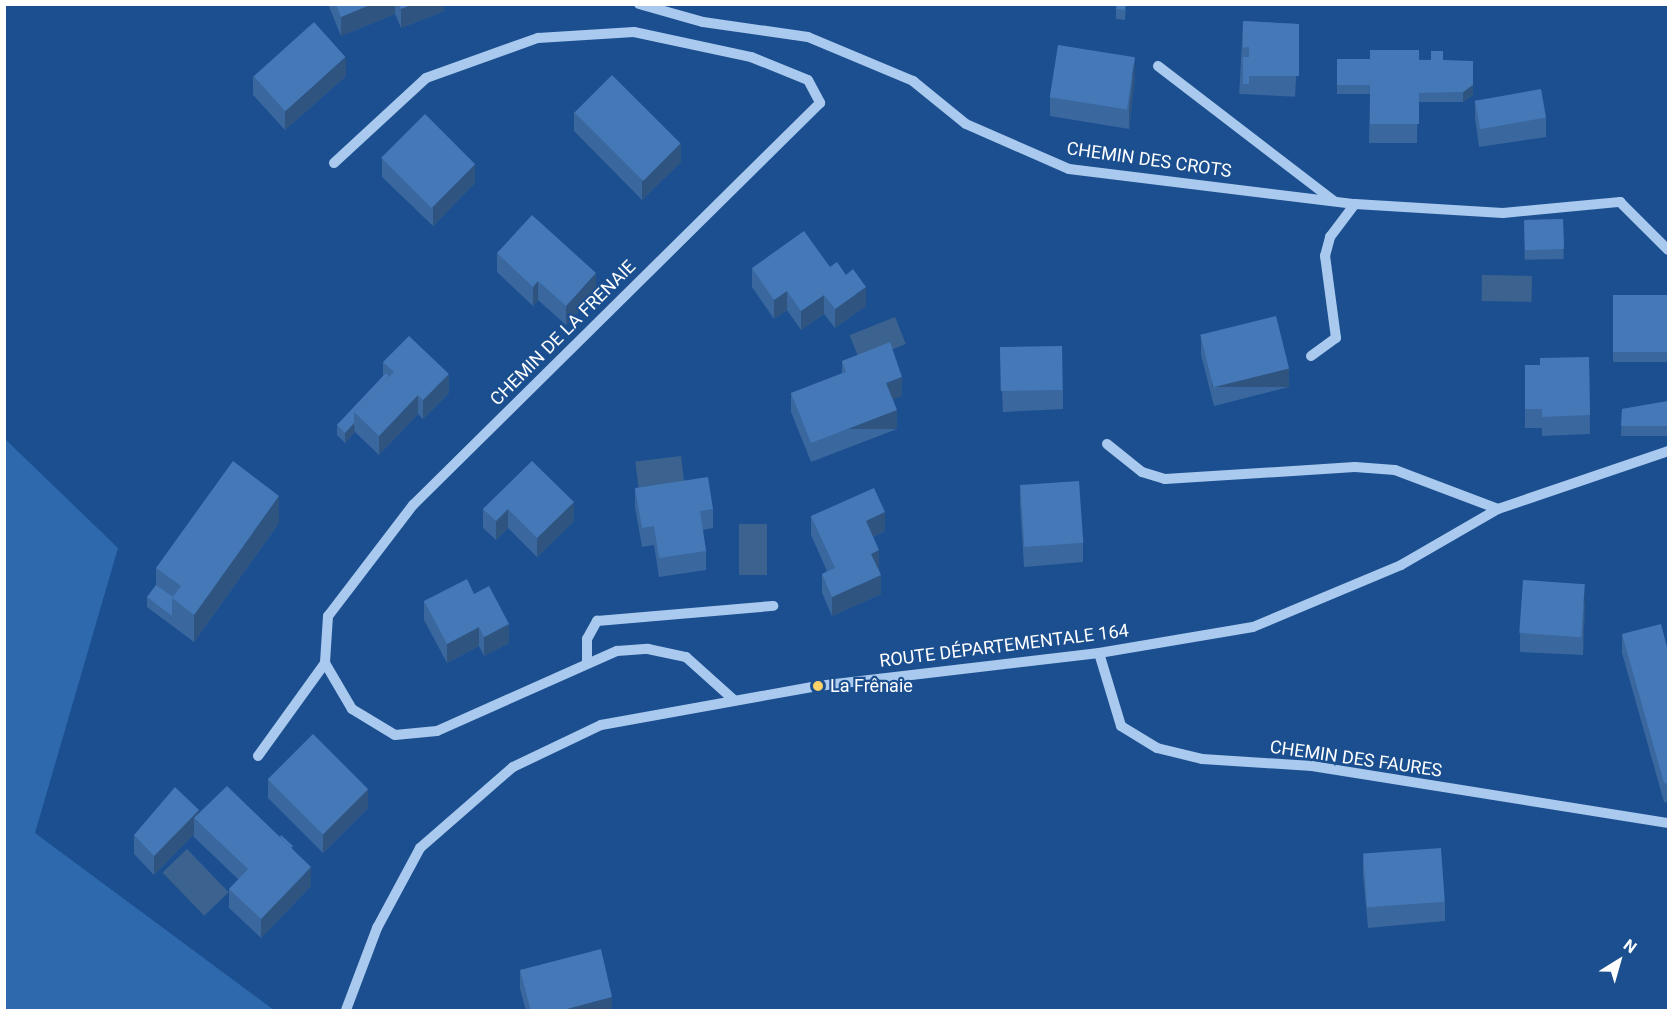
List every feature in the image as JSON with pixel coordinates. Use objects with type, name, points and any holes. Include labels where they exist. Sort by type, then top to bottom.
[{"type":"street","name":"CHEMIN DES CROTS","points":[[639,4],[703,22],[808,37],[914,81],[966,124],[1070,169],[1335,202],[1503,213],[1620,202],[1668,250]]},
{"type":"street","name":"CHEMIN DE LA FRENAIE","points":[[325,663],[328,616],[413,505],[820,103],[808,80],[751,57],[634,32],[538,38],[426,78],[334,163]]},
{"type":"street","points":[[1158,66],[1335,202]]},
{"type":"street","points":[[1311,356],[1336,338],[1325,256],[1330,237],[1355,204]]},
{"type":"street","points":[[1107,444],[1142,472],[1165,479],[1355,467],[1395,470],[1498,509]]},
{"type":"street","name":"ROUTE DÉPARTEMENTALE 164","points":[[346,1011],[376,928],[420,848],[513,767],[601,725],[734,700],[1099,652],[1253,627],[1401,565],[1498,509],[1668,451]]},
{"type":"street","points":[[587,661],[587,639],[597,621],[773,606]]},
{"type":"street","points":[[258,756],[325,663],[352,709],[395,735],[437,731],[587,661],[616,651],[648,649],[686,657],[734,700]]},
{"type":"street","name":"CHEMIN DES FAURES","points":[[1099,652],[1120,726],[1157,748],[1202,759],[1312,766],[1668,823]]},
{"type":"shaded area","points":[[1482,275],[1532,276],[1532,302],[1482,301]]},
{"type":"shaded area","points":[[895,317],[906,344],[860,362],[850,335]]},
{"type":"shaded area","points":[[4,438],[118,548],[35,833],[274,1010],[5,1010]]},
{"type":"shaded area","points":[[681,456],[684,482],[639,487],[635,462]]},
{"type":"shaded area","points":[[739,524],[767,524],[767,575],[739,575]]},
{"type":"shaded area","points":[[187,849],[229,892],[204,916],[163,873]]},
{"type":"building","points":[[336,4],[372,4],[341,17]]},
{"type":"building","points":[[399,4],[413,4],[401,9]]},
{"type":"building","points":[[1117,4],[1125,4],[1125,10],[1116,9]]},
{"type":"building","points":[[1243,21],[1299,24],[1299,76],[1249,76],[1249,47],[1243,48]]},
{"type":"building","points":[[314,22],[345,57],[285,111],[254,76]]},
{"type":"building","points":[[1058,45],[1135,57],[1127,110],[1050,97]]},
{"type":"building","points":[[1370,50],[1419,50],[1419,124],[1370,124]]},
{"type":"building","points":[[1431,51],[1443,51],[1443,60],[1473,61],[1473,85],[1463,92],[1418,93],[1419,60],[1431,60]]},
{"type":"building","points":[[1243,57],[1249,57],[1249,84],[1243,84]]},
{"type":"building","points":[[1337,59],[1370,59],[1370,85],[1337,85]]},
{"type":"building","points":[[612,75],[681,144],[643,181],[575,112]]},
{"type":"building","points":[[1541,89],[1546,118],[1480,129],[1475,101]]},
{"type":"building","points":[[425,114],[475,164],[431,208],[381,158]]},
{"type":"building","points":[[532,215],[596,273],[566,306],[538,281],[533,287],[497,253]]},
{"type":"building","points":[[1563,219],[1564,249],[1525,250],[1524,220]]},
{"type":"building","points":[[804,231],[830,267],[837,262],[846,275],[853,269],[866,287],[835,309],[824,295],[801,311],[787,291],[774,300],[752,268]]},
{"type":"building","points":[[1613,295],[1668,295],[1668,352],[1613,352]]},
{"type":"building","points":[[1276,316],[1289,368],[1213,387],[1200,335]]},
{"type":"building","points":[[409,336],[449,374],[423,400],[418,395],[379,436],[354,412],[394,372],[383,362]]},
{"type":"building","points":[[890,342],[902,377],[886,383],[897,410],[811,443],[791,393],[846,372],[842,361]]},
{"type":"building","points":[[1062,346],[1063,390],[1001,391],[1000,347]]},
{"type":"building","points":[[1589,357],[1590,415],[1542,417],[1542,409],[1525,409],[1525,365],[1540,365],[1540,358]]},
{"type":"building","points":[[386,373],[389,377],[354,412],[354,423],[345,433],[337,425]]},
{"type":"building","points":[[1668,401],[1668,426],[1621,426],[1622,409]]},
{"type":"building","points":[[233,461],[279,496],[194,615],[172,598],[181,586],[156,568]]},
{"type":"building","points":[[532,461],[574,502],[537,538],[508,509],[496,521],[483,509]]},
{"type":"building","points":[[708,477],[713,509],[700,511],[706,551],[659,558],[654,526],[642,528],[635,488]]},
{"type":"building","points":[[1079,481],[1083,543],[1024,547],[1020,485]]},
{"type":"building","points":[[874,488],[885,512],[866,521],[879,550],[871,554],[881,575],[832,597],[822,574],[835,568],[811,516]]},
{"type":"building","points":[[467,579],[474,594],[489,586],[509,624],[484,637],[479,627],[447,644],[424,601]]},
{"type":"building","points":[[1523,580],[1585,584],[1581,637],[1519,633]]},
{"type":"building","points":[[156,585],[173,597],[172,616],[147,597]]},
{"type":"building","points":[[1661,624],[1668,651],[1668,784],[1664,783],[1622,634]]},
{"type":"building","points":[[313,734],[368,789],[323,834],[268,779]]},
{"type":"building","points":[[227,786],[311,867],[261,919],[229,889],[248,869],[194,818]]},
{"type":"building","points":[[175,787],[199,810],[154,856],[134,835]]},
{"type":"building","points":[[281,835],[293,846],[291,848],[280,837]]},
{"type":"building","points":[[1441,848],[1445,902],[1367,907],[1363,853]]},
{"type":"building","points":[[601,949],[612,997],[559,1011],[531,1011],[520,970]]},
{"type":"place","name":"La Frênaie","points":[[818,686]]}]
